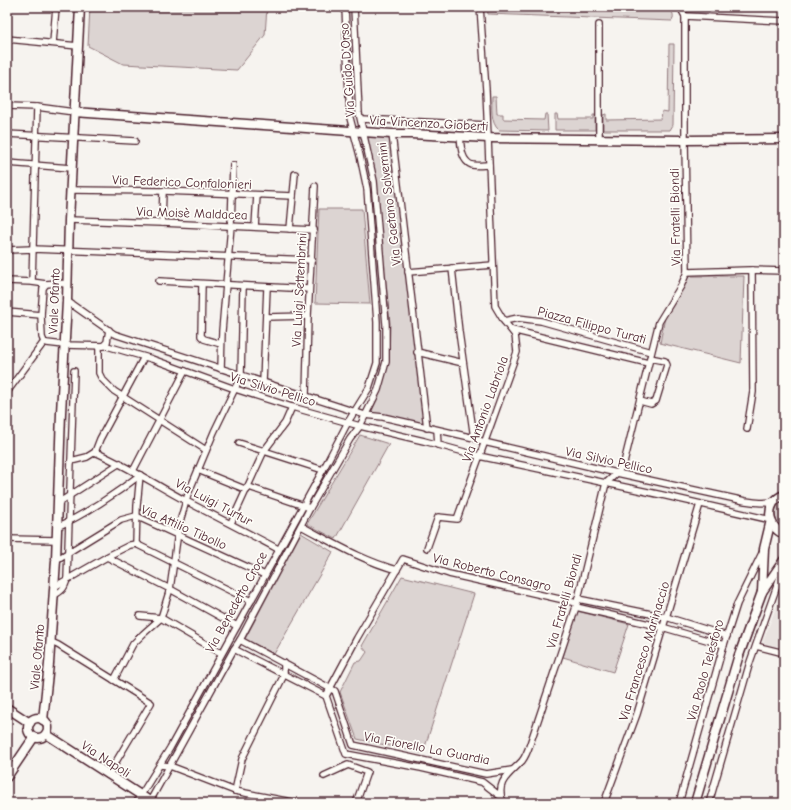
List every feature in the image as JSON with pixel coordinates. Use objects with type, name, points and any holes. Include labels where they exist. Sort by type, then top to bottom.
[{"type":"street","points":[[53,44],[56,7]]},
{"type":"street","name":"Viale Ofanto","points":[[43,720],[56,560],[70,190],[80,7]]},
{"type":"street","name":"Via Guido D'Orso","points":[[345,7],[350,118],[353,131]]},
{"type":"street","name":"Via Guido D'Orso","points":[[354,7],[360,113],[364,132]]},
{"type":"street","name":"Via Antonio Labriola","points":[[427,548],[438,517],[457,519],[517,352],[515,335],[495,306],[488,138],[480,7]]},
{"type":"street","points":[[680,7],[685,16],[784,21]]},
{"type":"street","name":"Via Fratelli Biondi","points":[[500,796],[501,785],[505,778],[523,760],[530,744],[577,603],[606,483],[617,473],[624,463],[659,322],[681,286],[687,272],[685,16]]},
{"type":"street","points":[[599,25],[600,138]]},
{"type":"street","points":[[7,40],[78,46]]},
{"type":"street","points":[[7,106],[37,107],[74,112]]},
{"type":"street","points":[[32,282],[37,107]]},
{"type":"street","name":"Via Vincenzo Gioberti","points":[[74,112],[392,134],[488,138],[685,140],[784,139]]},
{"type":"street","name":"Via Vincenzo Gioberti","points":[[361,119],[487,125]]},
{"type":"street","name":"Via Gaetano Salvemini","points":[[353,131],[367,189],[377,322],[377,363],[369,388],[355,412]]},
{"type":"street","name":"Via Gaetano Salvemini","points":[[364,132],[374,181],[386,324],[386,362],[378,390],[365,415]]},
{"type":"street","points":[[7,134],[135,141]]},
{"type":"street","name":"Via Gaetano Salvemini","points":[[392,134],[427,428]]},
{"type":"street","points":[[460,136],[461,151],[465,160],[472,165],[489,165]]},
{"type":"street","points":[[7,163],[71,168]]},
{"type":"street","name":"Via Silvio Pellico","points":[[221,368],[221,344],[231,226],[233,164]]},
{"type":"street","points":[[290,229],[295,174]]},
{"type":"street","name":"Via Luigi Settembrini","points":[[306,396],[309,289],[316,186]]},
{"type":"street","name":"Via Federico Confalonieri","points":[[70,190],[163,191],[232,195],[293,196]]},
{"type":"street","points":[[162,223],[163,191]]},
{"type":"street","points":[[255,227],[257,195]]},
{"type":"street","name":"Via Moisè Maldacea","points":[[69,220],[314,230]]},
{"type":"street","points":[[7,250],[68,250],[312,260]]},
{"type":"street","name":"Via Gaetano Salvemini","points":[[372,257],[380,256]]},
{"type":"street","name":"Via Gaetano Salvemini","points":[[408,272],[493,265]]},
{"type":"street","points":[[452,268],[463,363],[474,438]]},
{"type":"street","points":[[687,272],[752,270],[784,271]]},
{"type":"street","points":[[747,429],[753,392],[752,270]]},
{"type":"street","name":"Via Gaetano Salvemini","points":[[373,272],[382,271]]},
{"type":"street","points":[[7,281],[67,284]]},
{"type":"street","points":[[159,281],[226,286],[309,289]]},
{"type":"street","points":[[7,392],[44,342],[42,337],[41,315],[43,288],[46,284]]},
{"type":"street","points":[[202,284],[201,336],[204,339],[221,344]]},
{"type":"street","points":[[114,680],[133,644],[161,618],[170,589],[178,535],[186,500],[206,450],[242,376],[243,286]]},
{"type":"street","name":"Via Silvio Pellico","points":[[263,382],[266,288]]},
{"type":"street","name":"Via Silvio Pellico","points":[[67,301],[114,334],[365,415],[383,417],[617,473],[745,501],[770,503],[780,497]]},
{"type":"street","points":[[7,312],[41,315]]},
{"type":"street","points":[[266,317],[308,316]]},
{"type":"street","name":"Piazza Filippo Turati","points":[[504,320],[518,318],[541,321],[650,358]]},
{"type":"street","points":[[109,330],[107,342],[101,346],[99,373],[102,379],[123,398],[206,450]]},
{"type":"street","name":"Piazza Filippo Turati","points":[[512,330],[650,358]]},
{"type":"street","name":"Via Silvio Pellico","points":[[44,342],[64,345],[101,346],[144,357],[292,407],[360,426],[479,456],[771,520]]},
{"type":"street","points":[[417,352],[463,363]]},
{"type":"street","points":[[71,461],[87,457],[95,452],[100,439],[144,357]]},
{"type":"street","points":[[640,401],[651,404],[656,401],[667,365],[665,361],[650,358]]},
{"type":"street","points":[[53,596],[66,587],[68,579],[74,371]]},
{"type":"street","points":[[134,471],[185,371]]},
{"type":"street","points":[[231,523],[264,451],[285,423],[292,407]]},
{"type":"street","name":"Via Benedetto Croce","points":[[136,803],[160,764],[323,470],[348,422],[355,412]]},
{"type":"street","name":"Via Benedetto Croce","points":[[151,802],[240,640],[310,508],[350,439],[360,426],[365,415]]},
{"type":"street","points":[[438,430],[438,445]]},
{"type":"street","points":[[239,443],[323,470]]},
{"type":"street","name":"Via Luigi Turtur","points":[[95,452],[120,463],[278,549]]},
{"type":"street","points":[[58,503],[120,463]]},
{"type":"street","points":[[198,470],[310,508]]},
{"type":"street","points":[[136,544],[136,516],[140,475]]},
{"type":"street","points":[[57,527],[127,485],[140,475]]},
{"type":"street","name":"Via Paolo Telesforo","points":[[762,592],[764,549],[771,520],[770,510],[784,489]]},
{"type":"street","name":"Via Francesco Marinaccio","points":[[604,803],[637,714],[700,504]]},
{"type":"street","name":"Via Attilio Tibollo","points":[[56,560],[121,520],[136,516],[265,575]]},
{"type":"street","points":[[771,520],[777,530],[784,534]]},
{"type":"street","points":[[234,650],[326,696],[357,638],[397,570],[383,567],[301,526]]},
{"type":"street","points":[[288,532],[296,536]]},
{"type":"street","points":[[7,539],[56,540]]},
{"type":"street","points":[[54,587],[107,557],[130,545],[136,544],[250,601]]},
{"type":"street","name":"Via Paolo Telesforo","points":[[679,803],[737,604],[764,549]]},
{"type":"street","points":[[107,557],[170,589],[237,626]]},
{"type":"street","name":"Via Roberto Consagro","points":[[397,570],[403,559],[449,574],[577,603],[724,645]]},
{"type":"street","name":"Via Paolo Telesforo","points":[[695,803],[738,658],[762,592],[784,560]]},
{"type":"street","points":[[709,803],[756,646],[784,566]]},
{"type":"street","name":"Via Roberto Consagro","points":[[577,603],[666,617],[727,636]]},
{"type":"street","points":[[140,616],[161,618],[221,653]]},
{"type":"street","points":[[240,640],[330,688]]},
{"type":"street","points":[[50,642],[58,645],[151,703],[108,775]]},
{"type":"street","points":[[756,646],[784,653]]},
{"type":"street","points":[[235,790],[242,759],[284,675],[284,663]]},
{"type":"street","name":"Via Fiorello La Guardia","points":[[330,688],[335,691],[353,745],[486,774],[512,770]]},
{"type":"street","name":"Via Fiorello La Guardia","points":[[326,696],[346,754],[421,768],[482,782],[500,796]]},
{"type":"street","points":[[7,708],[30,723]]},
{"type":"street","points":[[37,718],[43,720],[48,728],[46,734],[40,738],[34,737],[28,729],[30,723],[37,718]]},
{"type":"street","name":"Via Napoli","points":[[46,734],[151,802]]},
{"type":"street","points":[[7,776],[34,737]]},
{"type":"street","points":[[160,764],[170,766],[235,790],[297,803]]},
{"type":"street","points":[[324,776],[348,765],[367,772],[356,803]]},
{"type":"street","points":[[482,782],[486,774]]},
{"type":"street","points":[[500,796],[503,803]]},
{"type":"shaded area","points":[[90,7],[267,7],[265,35],[237,70],[123,64],[88,46]]},
{"type":"shaded area","points":[[487,7],[669,7],[673,17],[672,21],[488,14]]},
{"type":"shaded area","points":[[669,44],[674,44],[673,125],[670,130],[603,130],[603,115],[606,114],[606,120],[661,119],[662,111],[668,112]]},
{"type":"shaded area","points":[[492,96],[496,96],[497,114],[503,114],[503,119],[544,120],[545,114],[547,114],[548,131],[499,130],[493,119]]},
{"type":"shaded area","points":[[555,114],[557,114],[558,119],[593,119],[593,115],[595,115],[595,130],[555,130]]},
{"type":"shaded area","points":[[366,135],[390,136],[424,425],[371,413],[380,393],[389,362],[390,323],[379,217]]},
{"type":"shaded area","points":[[319,209],[362,209],[370,304],[315,303]]},
{"type":"shaded area","points":[[689,276],[744,276],[741,363],[660,343],[665,317]]},
{"type":"shaded area","points":[[360,435],[389,444],[336,539],[307,524]]},
{"type":"shaded area","points":[[784,500],[784,530],[780,527],[776,519],[775,510]]},
{"type":"shaded area","points":[[301,533],[333,552],[274,654],[245,639]]},
{"type":"shaded area","points":[[402,576],[474,594],[423,753],[357,739],[340,692],[355,662],[361,661],[367,652],[362,646]]},
{"type":"shaded area","points":[[784,587],[784,648],[764,644],[763,641]]},
{"type":"shaded area","points":[[577,611],[629,624],[613,672],[563,657]]}]
